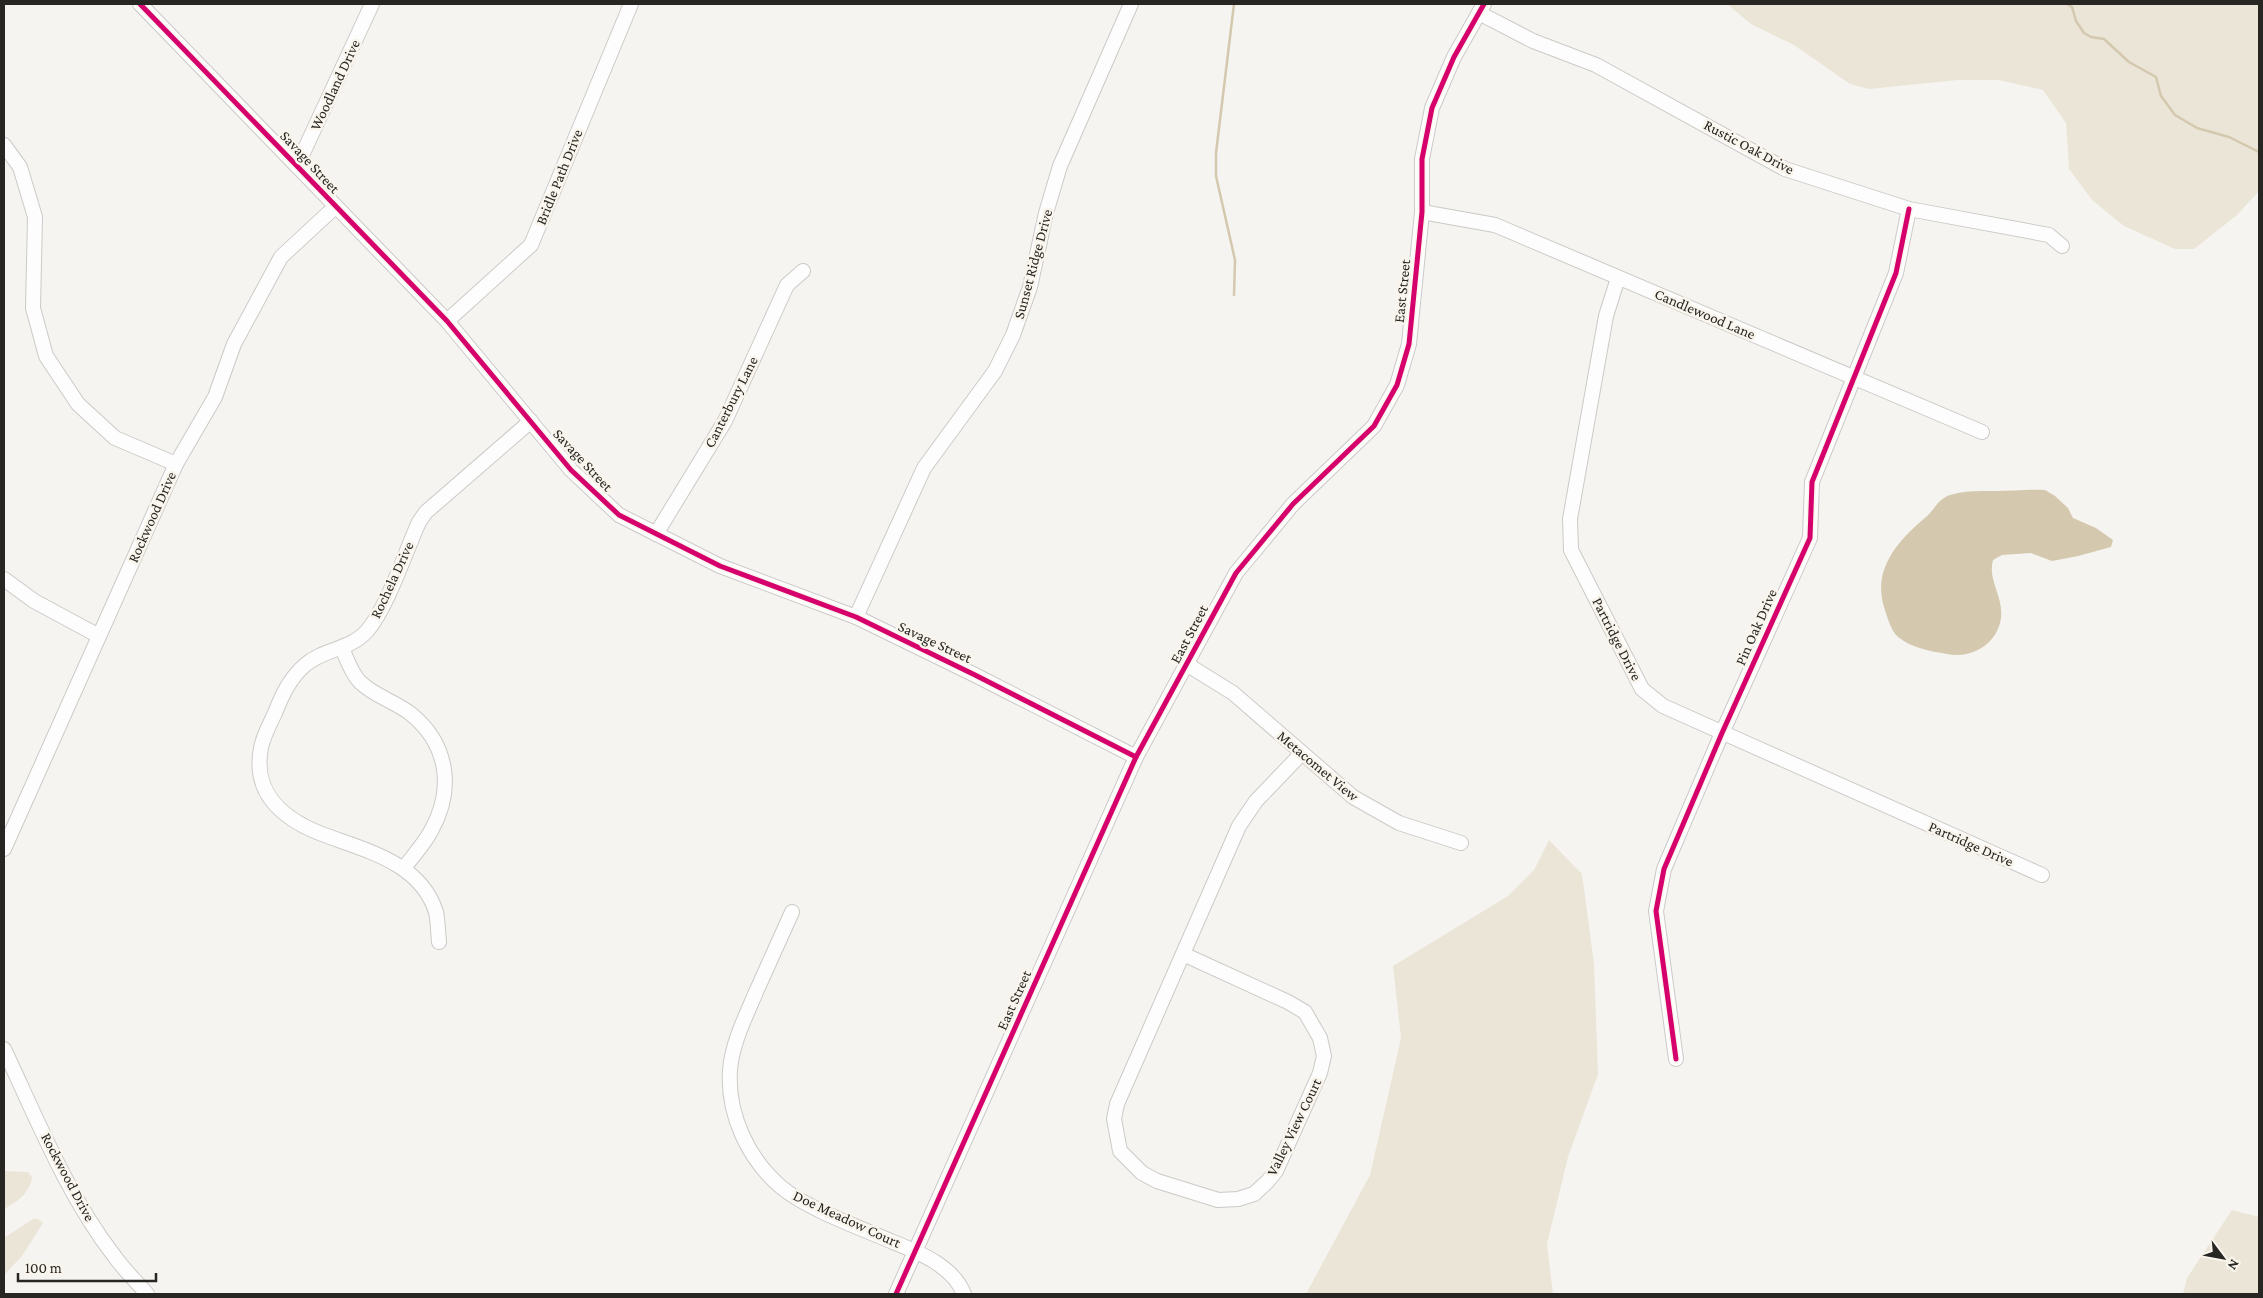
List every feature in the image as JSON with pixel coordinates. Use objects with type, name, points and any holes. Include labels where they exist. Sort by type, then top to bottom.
[{"type":"street","name":"Savage Street","points":[[140,4],[297,166],[334,207],[447,321],[571,470],[619,515],[720,566],[856,617],[1136,757]]},
{"type":"street","name":"Woodland Drive","points":[[297,166],[372,4]]},
{"type":"street","name":"Bridle Path Drive","points":[[447,321],[531,245],[631,4]]},
{"type":"street","name":"Sunset Ridge Drive","points":[[856,617],[924,468],[995,371],[1013,335],[1030,287],[1046,213],[1060,166],[1131,4]]},
{"type":"street","name":"Rustic Oak Drive","points":[[1481,8],[1533,41],[1596,65],[1785,169],[1909,209],[2049,235],[2062,246]]},
{"type":"street","name":"East Street","points":[[896,1294],[1136,757],[1236,573],[1293,504],[1374,426],[1397,385],[1409,344],[1422,212],[1422,159],[1432,108],[1454,57],[1481,8]]},
{"type":"street","points":[[4,145],[20,167],[35,217],[33,308],[46,356],[78,404],[115,438],[176,464]]},
{"type":"street","name":"Rockwood Drive","points":[[4,849],[7,832],[99,636],[176,464],[215,396],[234,344],[281,257],[334,207]]},
{"type":"street","name":"Pin Oak Drive","points":[[1676,1059],[1656,911],[1664,869],[1722,733],[1810,538],[1812,482],[1896,273],[1909,209]]},
{"type":"street","name":"Candlewood Lane","points":[[1422,212],[1495,225],[1982,432]]},
{"type":"street","name":"Canterbury Lane","points":[[656,534],[725,421],[787,285],[803,271]]},
{"type":"street","name":"Partridge Drive","points":[[1618,278],[1606,316],[1570,519],[1571,550],[1642,689],[1663,706],[2042,875]]},
{"type":"street","name":"Rochela Drive","points":[[439,942],[436,914],[432,902],[425,890],[404,868],[294,821],[281,812],[269,798],[262,779],[261,746],[281,697],[293,677],[307,663],[358,640],[376,618],[419,522],[426,512],[531,421]]},
{"type":"street","points":[[4,579],[34,601],[99,636]]},
{"type":"street","points":[[342,648],[359,682],[411,715],[429,732],[445,765],[446,790],[441,810],[431,832],[404,868]]},
{"type":"street","name":"Metacomet View","points":[[1188,664],[1233,694],[1352,797],[1399,823],[1461,843]]},
{"type":"street","name":"Valley View Court","points":[[1183,954],[1288,1002],[1304,1012],[1320,1038],[1324,1056],[1320,1073],[1276,1170],[1254,1194],[1238,1199],[1218,1200],[1157,1181],[1142,1173],[1120,1151],[1114,1119],[1118,1104],[1183,954],[1239,826],[1247,812],[1301,754]]},
{"type":"street","name":"Doe Meadow Court","points":[[792,912],[741,1028],[730,1070],[734,1114],[752,1155],[782,1188],[816,1208],[915,1251],[942,1266],[961,1286],[964,1294]]},
{"type":"street","name":"Rockwood Drive","points":[[4,1049],[61,1167],[88,1216],[115,1257],[147,1294]]},
{"type":"shaded area","points":[[1727,4],[2259,4],[2259,191],[2237,215],[2194,249],[2175,249],[2124,226],[2092,200],[2069,169],[2066,123],[2043,90],[1999,80],[1958,80],[1869,89],[1850,84],[1794,45],[1751,24]]},
{"type":"shaded area","points":[[2045,490],[2068,508],[2073,518],[2096,528],[2113,540],[2111,547],[2052,561],[2031,553],[2002,555],[1993,560],[1993,577],[2000,603],[2000,623],[1996,633],[1987,644],[1968,654],[1954,655],[1934,652],[1909,644],[1896,635],[1889,622],[1882,598],[1881,584],[1884,571],[1896,548],[1940,502],[1956,493]]},
{"type":"shaded area","points":[[1549,840],[1582,874],[1594,964],[1598,1074],[1568,1157],[1547,1244],[1553,1294],[1306,1294],[1370,1175],[1401,1038],[1393,966],[1508,896],[1534,870]]},
{"type":"shaded area","points":[[4,1171],[28,1172],[32,1177],[26,1192],[4,1209]]},
{"type":"shaded area","points":[[2232,1210],[2259,1217],[2259,1294],[2183,1294],[2187,1278]]},
{"type":"shaded area","points":[[33,1219],[38,1219],[43,1223],[22,1256],[4,1275],[4,1238]]},
{"type":"waterway","points":[[1234,4],[1216,153],[1216,176],[1235,260],[1234,295]]},
{"type":"waterway","points":[[2067,4],[2072,7],[2076,21],[2084,33],[2091,37],[2104,39],[2129,62],[2156,77],[2161,96],[2175,115],[2197,128],[2229,137],[2259,152]]},
{"type":"cycle path","points":[[140,4],[447,321],[571,470],[619,515],[720,566],[856,617],[1136,757]]},
{"type":"cycle path","points":[[896,1294],[1136,757],[1236,573],[1293,504],[1374,426],[1397,385],[1409,344],[1422,212],[1422,159],[1432,108],[1454,57],[1484,4]]},
{"type":"cycle path","points":[[1676,1059],[1656,911],[1664,869],[1722,733],[1810,538],[1812,482],[1896,273],[1909,209]]}]
